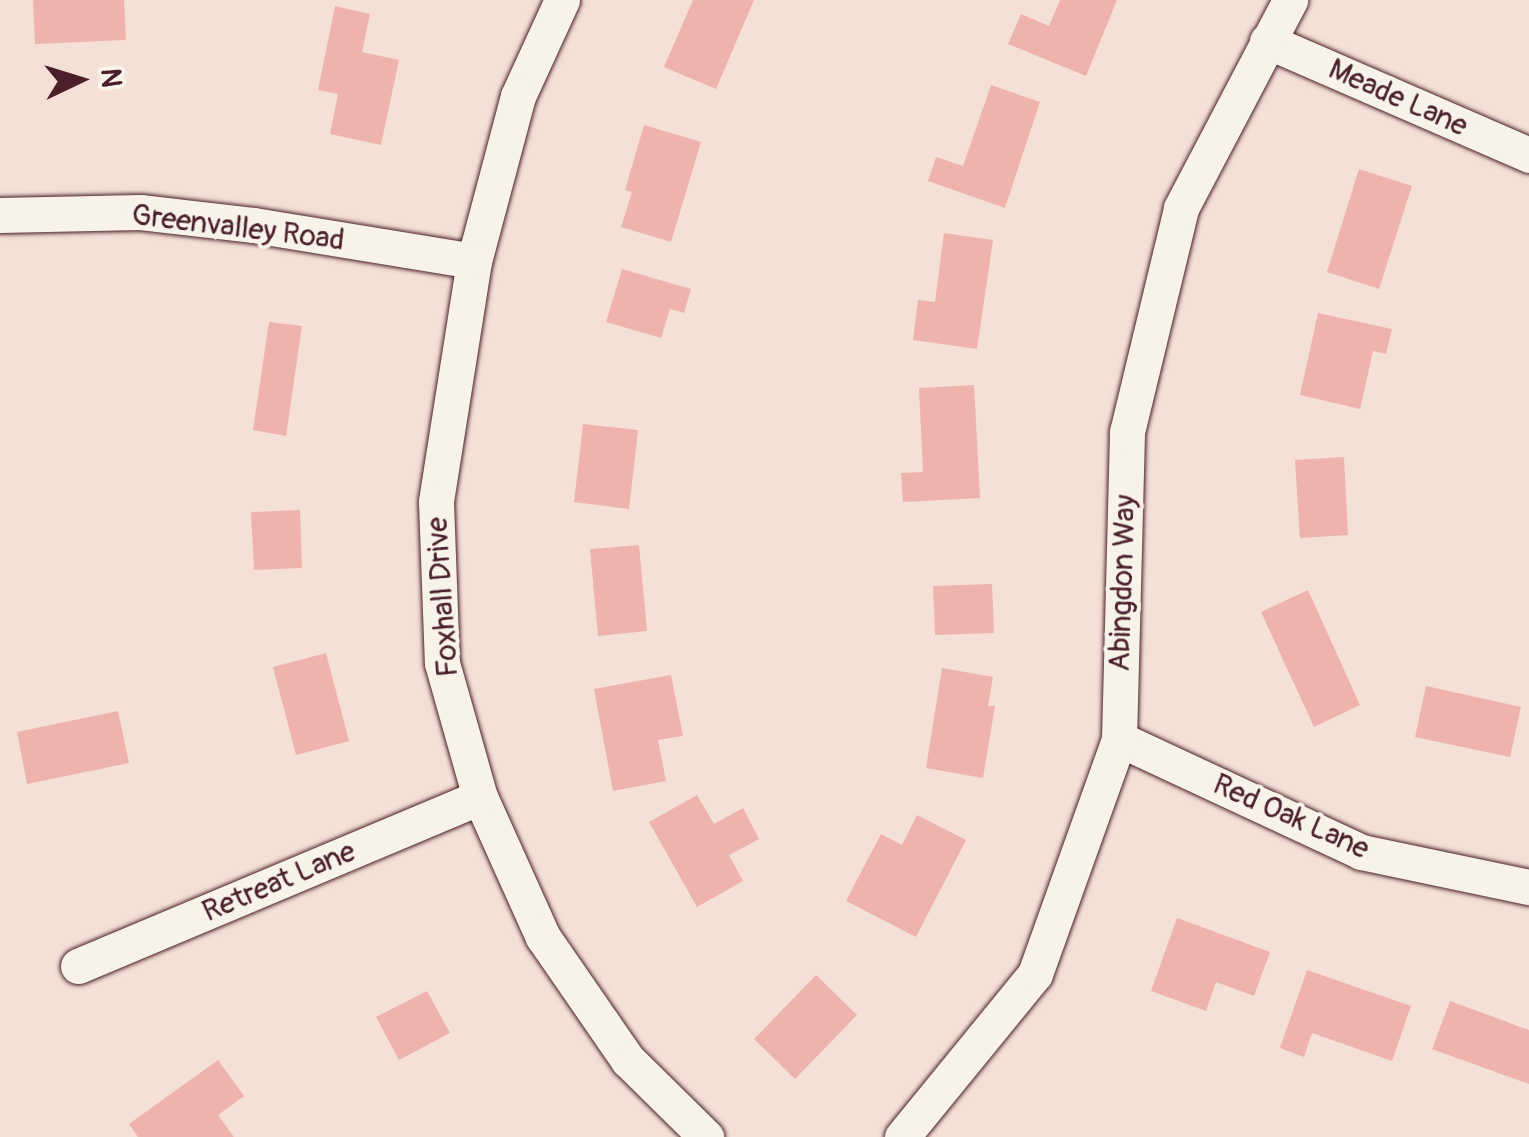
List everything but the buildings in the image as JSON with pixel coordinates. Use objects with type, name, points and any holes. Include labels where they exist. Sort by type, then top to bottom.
[{"type":"street","name":"Foxhall Drive","points":[[562,0],[518,96],[474,261],[436,502],[442,662],[480,797],[544,937],[628,1060],[706,1137]]},
{"type":"street","name":"Abingdon Way","points":[[902,1137],[1035,974],[1118,739],[1127,432],[1182,208],[1290,0]]},
{"type":"street","name":"Meade Lane","points":[[1267,40],[1529,154]]},
{"type":"street","name":"Greenvalley Road","points":[[0,215],[140,212],[474,261]]},
{"type":"street","name":"Red Oak Lane","points":[[1118,739],[1361,852],[1529,887]]},
{"type":"street","name":"Retreat Lane","points":[[78,966],[480,797]]}]
